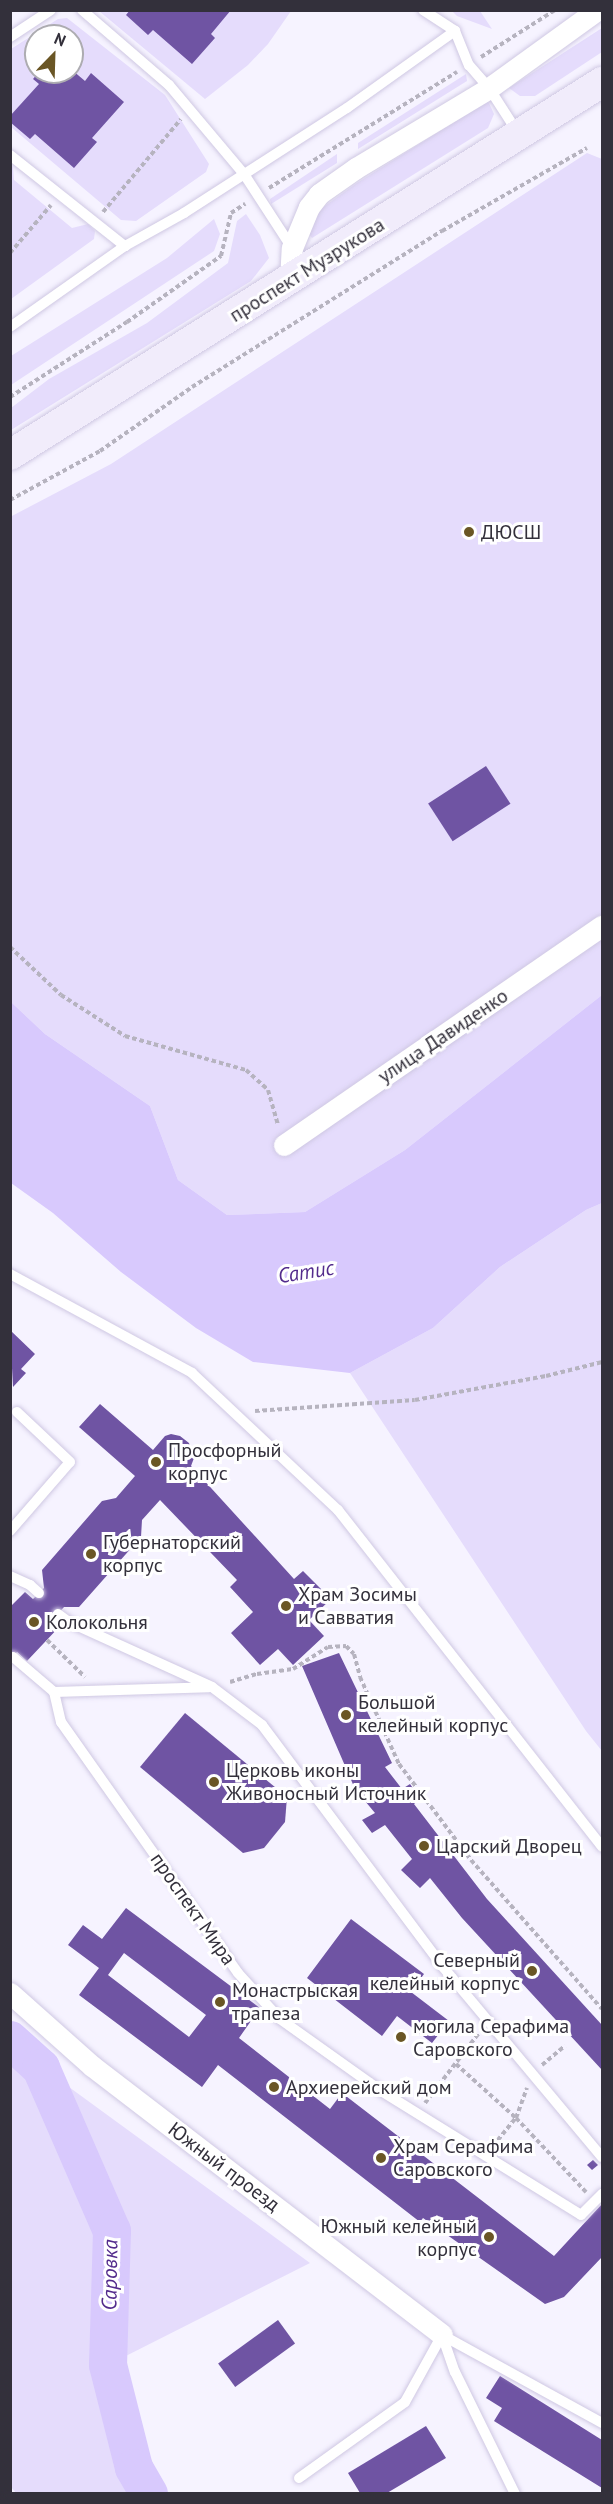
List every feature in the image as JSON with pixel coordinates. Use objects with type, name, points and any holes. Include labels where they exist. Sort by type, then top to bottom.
[{"type":"main road","name":"проспект Музрукова","points":[[10,455],[603,82]]},
{"type":"street","points":[[290,281],[292,248],[309,207],[319,194],[356,168],[489,88],[597,10]]},
{"type":"street","name":"улица Давиденко","points":[[284,1145],[603,926]]},
{"type":"street","name":"Южный проезд","points":[[10,1993],[92,2066],[442,2335]]},
{"type":"lane","points":[[10,37],[51,10]]},
{"type":"lane","points":[[82,10],[169,85],[244,174],[292,248]]},
{"type":"lane","points":[[423,10],[456,31],[469,65],[489,88],[520,135]]},
{"type":"lane","points":[[10,327],[125,246],[347,108],[456,31]]},
{"type":"lane","points":[[10,155],[125,246]]},
{"type":"lane","points":[[10,1274],[192,1373],[237,1412],[338,1510],[603,1847]]},
{"type":"lane","points":[[10,1532],[70,1462],[17,1412]]},
{"type":"lane","points":[[10,1576],[30,1585],[39,1593]]},
{"type":"lane","points":[[58,1614],[69,1622],[212,1687],[262,1725],[443,1967],[603,2157]]},
{"type":"lane","points":[[13,1657],[54,1692],[212,1687]]},
{"type":"lane","name":"проспект Мира","points":[[54,1692],[62,1722],[238,1973],[280,2019],[378,2089],[581,2215],[599,2193]]},
{"type":"lane","points":[[442,2335],[603,2423]]},
{"type":"lane","points":[[299,2478],[405,2402],[442,2335]]},
{"type":"lane","points":[[442,2335],[455,2372],[515,2493]]},
{"type":"path","points":[[94,223],[189,109]]},
{"type":"path","points":[[10,500],[100,451],[192,387],[432,238],[587,148]]},
{"type":"path","points":[[10,253],[60,195]]},
{"type":"path","points":[[10,947],[61,996],[125,1036],[246,1070],[268,1090],[284,1145]]},
{"type":"path","points":[[237,1412],[415,1400],[546,1376],[603,1362]]},
{"type":"path","points":[[47,1640],[97,1691]]},
{"type":"path","points":[[212,1687],[257,1674],[293,1669],[328,1647],[346,1646],[354,1654],[360,1677],[399,1764],[471,1860],[603,2009]]},
{"type":"path","points":[[417,2113],[489,2021]]},
{"type":"path","points":[[485,2156],[516,2118],[532,2073],[565,2046]]},
{"type":"path","points":[[456,2064],[516,2118],[588,2194],[599,2193]]},
{"type":"shaded area","points":[[99,11],[291,11],[268,44],[248,65],[205,99]]},
{"type":"shaded area","points":[[452,11],[480,11],[492,29],[457,16]]},
{"type":"shaded area","points":[[67,18],[75,24],[50,24],[58,19]]},
{"type":"shaded area","points":[[602,28],[602,52],[535,96],[520,96],[509,88]]},
{"type":"shaded area","points":[[84,31],[165,95],[209,164],[206,172],[136,221],[121,220],[11,127],[11,49],[24,41],[24,84],[84,84]]},
{"type":"shaded area","points":[[466,74],[467,81],[358,149],[358,143]]},
{"type":"shaded area","points":[[488,101],[494,114],[488,128],[312,238],[308,233],[322,208],[357,183]]},
{"type":"shaded area","points":[[587,153],[602,159],[602,995],[405,1150],[305,1212],[227,1215],[178,1180],[150,1106],[45,1034],[11,1002],[10,517],[111,464]]},
{"type":"shaded area","points":[[337,154],[337,163],[271,204],[270,199]]},
{"type":"shaded area","points":[[11,165],[14,180],[72,228],[88,224],[95,231],[94,239],[11,299]]},
{"type":"shaded area","points":[[246,214],[260,235],[269,258],[251,281],[11,430],[11,408],[49,379],[147,323],[228,263],[237,221]]},
{"type":"shaded area","points":[[214,219],[220,234],[214,251],[11,385],[11,356],[167,258]]},
{"type":"shaded area","points":[[602,1203],[602,1751],[586,1731],[350,1373],[433,1328],[500,1267],[586,1210]]},
{"type":"shaded area","points":[[10,2044],[310,2263],[108,2365],[164,2493],[17,2494],[11,2487]]},
{"type":"water","name":"Сатис","points":[[602,995],[602,1203],[586,1210],[500,1267],[433,1328],[350,1373],[253,1362],[196,1328],[121,1272],[53,1213],[11,1183],[11,1002],[45,1034],[150,1106],[178,1180],[227,1215],[305,1212],[405,1150]]},
{"type":"building","points":[[130,10],[231,10],[211,34],[215,38],[192,64],[153,30],[148,35],[126,15]]},
{"type":"building","points":[[91,73],[124,102],[92,138],[97,142],[74,168],[35,134],[30,139],[10,122],[10,116],[39,84],[84,84],[84,80]]},
{"type":"building","points":[[486,766],[511,804],[453,841],[428,804]]},
{"type":"building","points":[[10,1330],[35,1354],[21,1369],[26,1373],[13,1387]]},
{"type":"building","points":[[100,1404],[153,1450],[165,1436],[171,1434],[180,1436],[189,1443],[194,1458],[191,1466],[294,1579],[303,1571],[331,1599],[309,1620],[324,1636],[293,1665],[278,1649],[260,1665],[231,1633],[253,1612],[230,1587],[237,1580],[160,1500],[142,1520],[141,1537],[79,1607],[64,1607],[53,1619],[60,1626],[27,1661],[17,1652],[10,1659],[10,1607],[25,1592],[33,1599],[44,1588],[42,1570],[102,1501],[116,1498],[135,1476],[79,1427]]},
{"type":"building","points":[[339,1653],[392,1763],[385,1767],[402,1789],[410,1784],[420,1798],[414,1804],[487,1899],[602,2025],[602,2070],[462,1918],[430,1878],[420,1888],[401,1870],[412,1859],[385,1825],[372,1833],[362,1820],[375,1813],[355,1789],[302,1666]]},
{"type":"building","name":"Церковь иконы Живоносный Источник","points":[[185,1713],[287,1797],[285,1822],[264,1848],[243,1853],[140,1767]]},
{"type":"building","points":[[126,1908],[260,2008],[239,2038],[330,2109],[342,2093],[554,2256],[602,2204],[602,2257],[564,2297],[545,2304],[423,2218],[420,2222],[218,2065],[202,2087],[79,1995],[99,1968],[68,1945],[83,1925],[102,1939]],"holes":[[[124,1953],[206,2015],[189,2037],[108,1975]]]},
{"type":"building","points":[[351,1919],[424,1974],[411,1992],[449,2021],[432,2043],[397,2016],[382,2036],[307,1978]]},
{"type":"building","points":[[593,2160],[598,2165],[592,2170],[587,2165]]},
{"type":"building","points":[[278,2320],[295,2343],[235,2387],[218,2363]]},
{"type":"building","points":[[500,2376],[602,2440],[602,2488],[494,2421],[502,2408],[486,2398]]},
{"type":"building","points":[[426,2426],[446,2458],[387,2493],[360,2493],[348,2473]]},
{"type":"waterway","name":"Саровка","points":[[10,2040],[41,2068],[112,2231],[108,2365],[134,2468],[149,2494]]},
{"type":"place","name":"ДЮСШ","points":[[469,532]]},
{"type":"place","name":"Просфорный корпус","points":[[156,1462]]},
{"type":"place","name":"Губернаторский корпус","points":[[91,1554]]},
{"type":"place","name":"Храм Зосимы и Савватия","points":[[286,1606]]},
{"type":"place","name":"Колокольня","points":[[34,1622]]},
{"type":"place","name":"Большой келейный корпус","points":[[346,1715]]},
{"type":"place","name":"Церковь иконы Живоносный Источник","points":[[214,1782]]},
{"type":"place","name":"Царский Дворец","points":[[424,1846]]},
{"type":"place","name":"Северный келейный корпус","points":[[532,1971]]},
{"type":"place","name":"Монастрыская трапеза","points":[[220,2002]]},
{"type":"place","name":"могила Серафима Саровского","points":[[401,2037]]},
{"type":"place","name":"Архиерейский дом","points":[[274,2087]]},
{"type":"place","name":"Храм Серафима Саровского","points":[[381,2158]]},
{"type":"place","name":"Южный келейный корпус","points":[[489,2237]]}]
